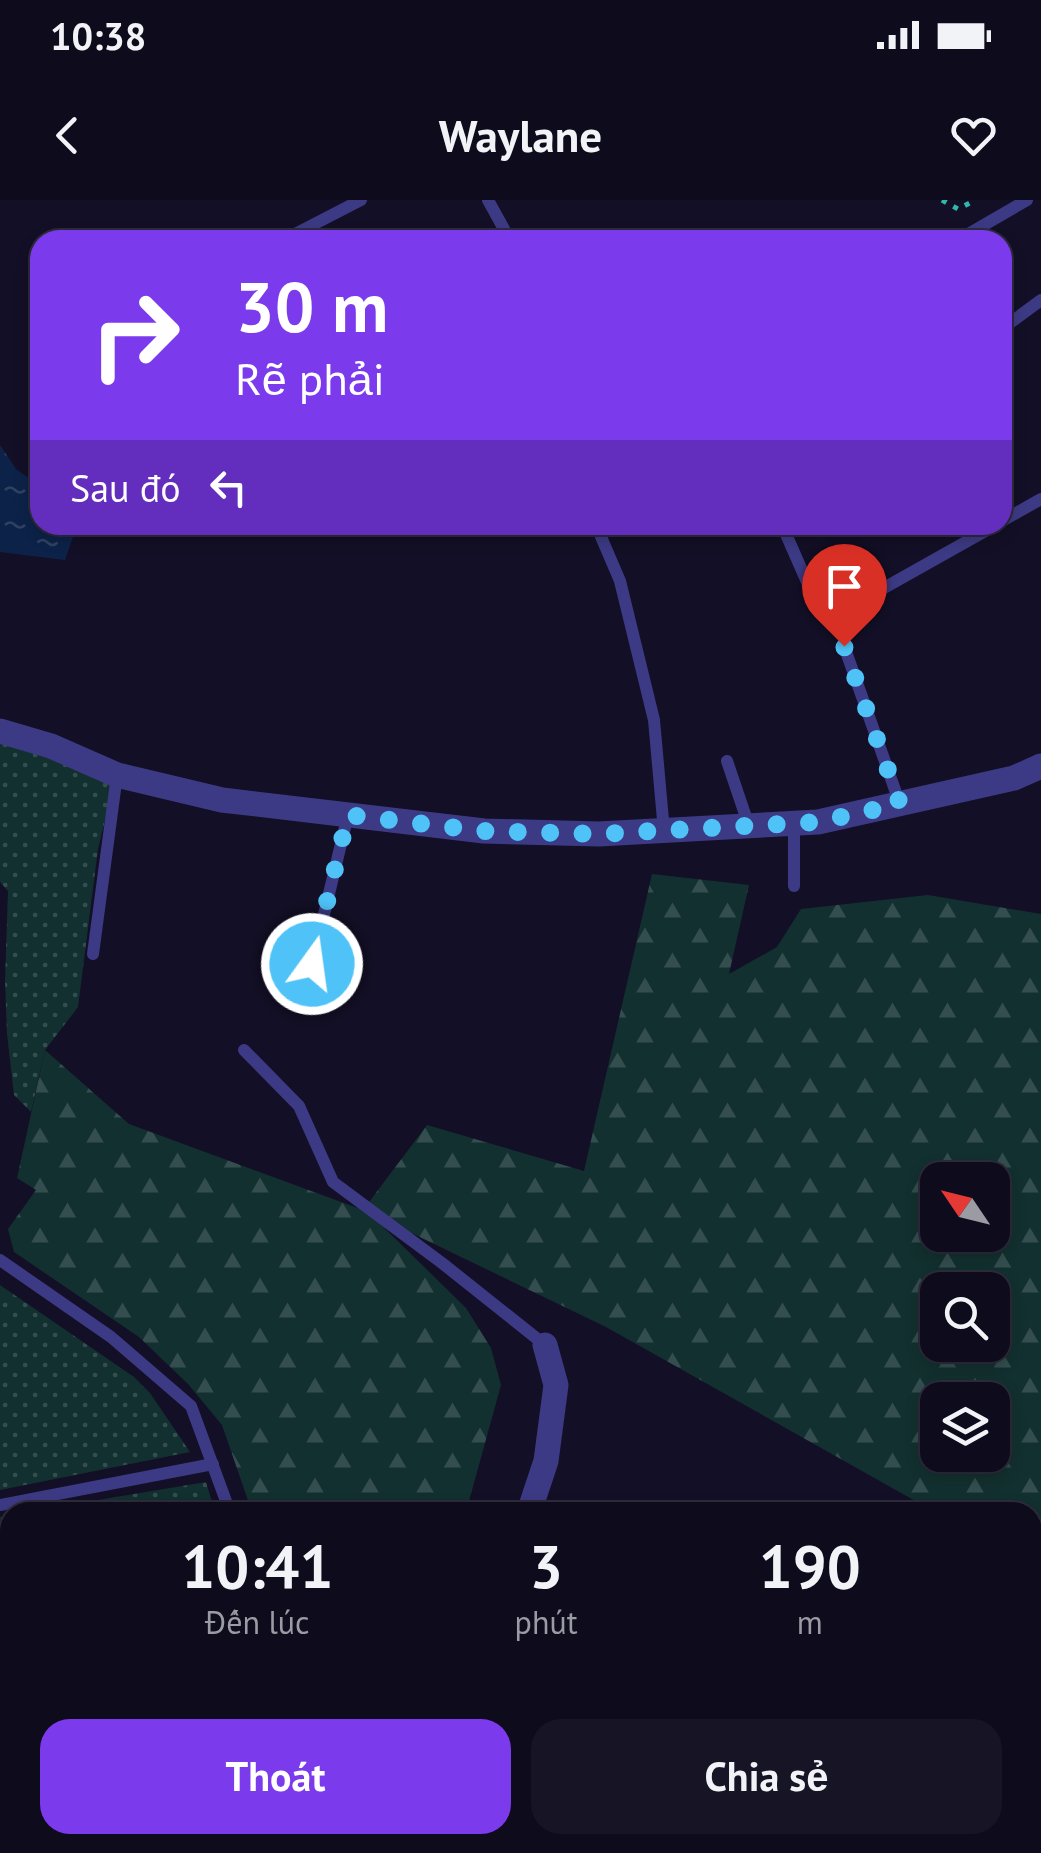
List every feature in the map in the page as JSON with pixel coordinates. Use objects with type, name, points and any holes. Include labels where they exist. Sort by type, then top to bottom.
[{"type":"street","points":[[0,731],[51,746],[116,775],[222,800],[484,831],[599,834],[818,822],[1014,778],[1041,766]]},
{"type":"street","points":[[532,1502],[546,1461],[556,1385],[545,1345]]},
{"type":"lane","points":[[302,230],[361,200]]},
{"type":"lane","points":[[488,200],[504,230]]},
{"type":"lane","points":[[975,230],[1027,200]]},
{"type":"lane","points":[[1012,322],[1041,300]]},
{"type":"lane","points":[[1012,516],[1041,500]]},
{"type":"lane","points":[[600,535],[620,581],[654,720],[664,831]]},
{"type":"lane","points":[[786,535],[807,582],[847,614]]},
{"type":"lane","points":[[900,804],[844,646],[847,614],[875,593],[978,535]]},
{"type":"lane","points":[[728,760],[749,826]]},
{"type":"lane","points":[[93,954],[116,775]]},
{"type":"lane","points":[[312,964],[348,815]]},
{"type":"lane","points":[[794,823],[794,886]]},
{"type":"lane","points":[[244,1050],[299,1106],[333,1182],[545,1345]]},
{"type":"lane","points":[[0,1260],[111,1338],[192,1406],[226,1502]]},
{"type":"lane","points":[[16,1502],[212,1464]]},
{"type":"path","points":[[942,200],[958,208],[976,200]]},
{"type":"green space","points":[[0,731],[116,774],[98,849],[78,1007],[45,1050],[31,1112],[14,1095],[7,1034],[8,891],[0,882]]},
{"type":"green space","points":[[652,874],[749,885],[729,974],[777,947],[801,909],[928,895],[1041,914],[1041,1502],[917,1502],[606,1327],[368,1212],[466,1308],[491,1348],[501,1385],[469,1502],[249,1502],[222,1425],[188,1384],[139,1337],[14,1252],[8,1229],[36,1190],[17,1178],[45,1050],[129,1124],[363,1210],[427,1125],[584,1171]]},
{"type":"green space","points":[[0,1285],[134,1377],[150,1393],[190,1452],[0,1490]]},
{"type":"green space","points":[[206,1482],[212,1502],[86,1502]]},
{"type":"water","points":[[0,445],[16,469],[30,479],[30,535],[74,535],[65,560],[0,552]]},
{"type":"route","points":[[312,964],[348,815],[484,831],[599,834],[818,822],[900,804],[844,646]]}]
